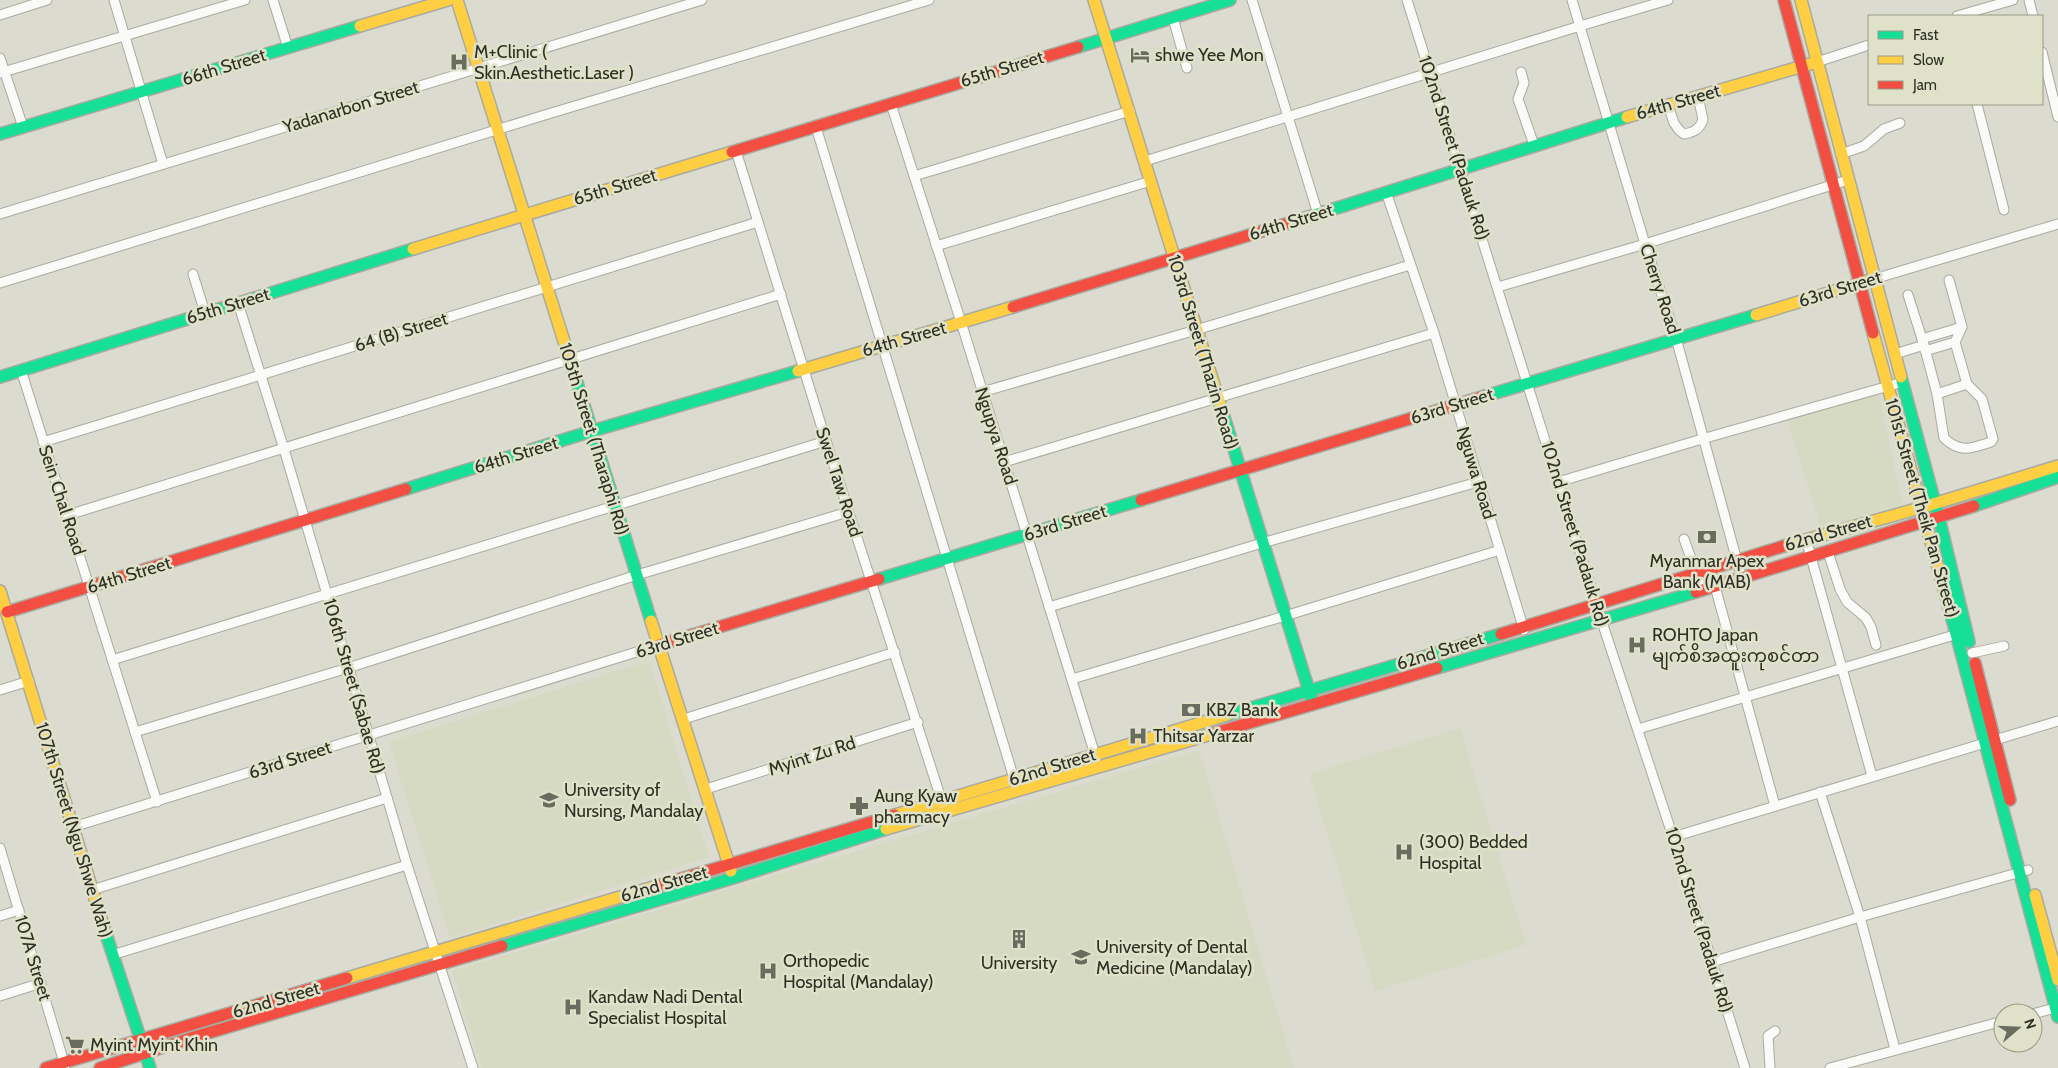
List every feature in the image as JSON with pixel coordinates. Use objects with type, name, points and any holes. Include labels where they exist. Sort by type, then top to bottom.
[{"type":"street","points":[[0,14],[47,0]]},
{"type":"street","points":[[114,0],[163,164]]},
{"type":"street","points":[[2,72],[245,0]]},
{"type":"street","points":[[273,0],[288,48]]},
{"type":"street","name":"66th Street","points":[[0,134],[448,0]]},
{"type":"street","name":"105th Street (Tharaphi Rd)","points":[[456,0],[547,286],[614,506],[684,719],[733,878]]},
{"type":"street","name":"Yadanarbon Street","points":[[0,214],[702,0]]},
{"type":"street","points":[[0,283],[929,0]]},
{"type":"street","name":"103rd Street (Thazin Road)","points":[[1094,0],[1152,181],[1239,471],[1313,704]]},
{"type":"street","name":"65th Street","points":[[0,377],[524,214],[1230,0]]},
{"type":"street","points":[[1252,0],[1318,214]]},
{"type":"street","name":"102nd Street (Padauk Rd)","points":[[1407,0],[1601,619],[1673,837],[1745,1068]]},
{"type":"street","name":"Cherry Road","points":[[1572,0],[1645,244],[1676,338],[1702,439],[1742,579]]},
{"type":"street","points":[[1145,161],[1668,0]]},
{"type":"street","name":"101st Street (Theik Pan Street)","points":[[1784,0],[1920,508],[1961,633],[2024,871],[2057,1011]]},
{"type":"street","name":"101st Street (Theik Pan Street)","points":[[1801,0],[1939,518],[1961,633],[1972,653],[1990,742]]},
{"type":"street","points":[[1960,15],[2013,0]]},
{"type":"street","points":[[2029,0],[2033,15]]},
{"type":"street","points":[[1173,18],[1186,68]]},
{"type":"street","points":[[1817,62],[1868,45]]},
{"type":"street","points":[[2043,56],[2058,117]]},
{"type":"street","points":[[0,58],[2,72],[23,127]]},
{"type":"street","name":"64th Street","points":[[7,612],[592,431],[883,346],[1318,214],[1609,122],[1817,62]]},
{"type":"street","points":[[1521,72],[1524,83],[1518,99],[1534,145]]},
{"type":"street","points":[[1668,105],[1679,130],[1684,134],[1693,132],[1698,129],[1703,120],[1698,96]]},
{"type":"street","name":"Ngupya Road","points":[[891,104],[961,322],[1099,768]]},
{"type":"street","points":[[1977,105],[2004,210]]},
{"type":"street","points":[[914,176],[1130,111]]},
{"type":"street","points":[[1841,154],[1864,146],[1884,129],[1900,123]]},
{"type":"street","points":[[816,127],[1018,790]]},
{"type":"street","name":"Swel Taw Road","points":[[736,151],[848,512],[918,722],[945,813]]},
{"type":"street","points":[[1498,287],[1645,244],[1848,180]]},
{"type":"street","points":[[936,246],[1152,181]]},
{"type":"street","name":"Nguwa Road","points":[[1386,192],[1434,333],[1527,640]]},
{"type":"street","name":"64 (B) Street","points":[[43,442],[758,222]]},
{"type":"street","name":"63rd Street","points":[[73,827],[659,645],[2058,224]]},
{"type":"street","points":[[982,392],[1196,330],[1410,264]]},
{"type":"street","points":[[193,274],[205,313]]},
{"type":"street","points":[[1908,295],[1937,394],[1943,436],[1946,440],[1962,449],[1991,442],[1993,439],[1982,398],[1967,384],[1955,342],[1962,327],[1948,280]]},
{"type":"street","points":[[68,515],[781,294]]},
{"type":"street","name":"106th Street (Sabae Rd)","points":[[238,303],[284,449],[407,865],[473,1068]]},
{"type":"street","points":[[1895,354],[1924,345],[1962,327]]},
{"type":"street","points":[[1004,462],[1434,333]]},
{"type":"street","points":[[1924,345],[1955,342]]},
{"type":"street","name":"Sein Chal Road","points":[[21,370],[157,802]]},
{"type":"street","points":[[1558,482],[1903,382]]},
{"type":"street","points":[[1937,394],[1967,384]]},
{"type":"street","points":[[112,660],[327,592],[826,441]]},
{"type":"street","name":"62nd Street","points":[[46,1068],[65,1065],[142,1039],[1597,605],[1806,539],[1920,508],[2058,466]]},
{"type":"street","name":"62nd Street","points":[[100,1068],[191,1038],[733,878],[1018,790],[1099,768],[1527,640],[1742,579],[1939,518],[2058,477]]},
{"type":"street","points":[[1049,607],[1262,543],[1478,482]]},
{"type":"street","points":[[135,732],[348,668],[637,576],[848,512]]},
{"type":"street","points":[[1684,539],[1702,589]]},
{"type":"street","points":[[1806,539],[1872,776]]},
{"type":"street","points":[[1072,679],[1500,550]]},
{"type":"street","points":[[1828,552],[1843,595],[1847,602],[1866,618],[1871,627],[1876,645]]},
{"type":"street","points":[[1710,568],[1775,806]]},
{"type":"street","name":"107th Street (Ngu Shwe Wah)","points":[[0,591],[112,955],[142,1039],[150,1068]]},
{"type":"street","points":[[1638,729],[1961,633]]},
{"type":"street","points":[[1972,653],[2004,646]]},
{"type":"street","points":[[684,719],[895,652]]},
{"type":"street","points":[[0,690],[29,681]]},
{"type":"street","points":[[1673,837],[2058,721]]},
{"type":"street","name":"Myint Zu Rd","points":[[706,789],[918,722]]},
{"type":"street","points":[[1820,792],[1860,917],[1895,1049]]},
{"type":"street","points":[[92,890],[387,798]]},
{"type":"street","name":"107A Street","points":[[0,848],[65,1065]]},
{"type":"street","points":[[112,955],[407,865]]},
{"type":"street","points":[[1712,962],[1860,917],[2024,871]]},
{"type":"street","name":"101st Street (Theik Pan Street)","points":[[2024,871],[2058,980]]},
{"type":"street","points":[[0,916],[19,910]]},
{"type":"street","points":[[0,996],[41,983]]},
{"type":"street","points":[[2043,1013],[2057,1011]]},
{"type":"street","points":[[1830,1068],[1993,1024]]},
{"type":"street","points":[[1770,1068],[1767,1049],[1768,1036],[1775,1032]]},
{"type":"shaded area","points":[[1878,393],[1903,504],[1821,528],[1787,419]]},
{"type":"shaded area","name":"University of Nursing, Mandalay","points":[[649,661],[709,857],[450,938],[389,742]]},
{"type":"shaded area","points":[[1460,728],[1526,945],[1375,991],[1309,774]]},
{"type":"shaded area","points":[[1199,750],[1294,1068],[482,1068],[452,971]]},
{"type":"traffic: fast","points":[[1078,47],[1230,0]]},
{"type":"traffic: fast","points":[[0,134],[360,26]]},
{"type":"traffic: fast","points":[[1289,223],[1627,117]]},
{"type":"traffic: fast","points":[[0,377],[413,249]]},
{"type":"traffic: fast","points":[[1482,397],[1756,315]]},
{"type":"traffic: fast","points":[[573,370],[651,621]]},
{"type":"traffic: fast","points":[[406,489],[592,431],[798,371]]},
{"type":"traffic: fast","points":[[1901,377],[1939,518],[1969,642]]},
{"type":"traffic: fast","points":[[1220,404],[1311,697]]},
{"type":"traffic: fast","points":[[1974,506],[2058,477]]},
{"type":"traffic: fast","points":[[879,579],[1141,500]]},
{"type":"traffic: fast","points":[[1437,668],[1696,592]]},
{"type":"traffic: fast","points":[[1950,611],[2058,1017]]},
{"type":"traffic: fast","points":[[1227,715],[1501,634]]},
{"type":"traffic: fast","points":[[502,946],[733,878],[886,829]]},
{"type":"traffic: fast","points":[[104,928],[150,1068]]},
{"type":"traffic: slow","points":[[360,26],[448,0]]},
{"type":"traffic: slow","points":[[457,0],[573,370]]},
{"type":"traffic: slow","points":[[1094,0],[1220,404]]},
{"type":"traffic: slow","points":[[1801,0],[1901,377]]},
{"type":"traffic: slow","points":[[1627,117],[1817,62]]},
{"type":"traffic: slow","points":[[413,249],[732,152]]},
{"type":"traffic: slow","points":[[1756,315],[1874,279]]},
{"type":"traffic: slow","points":[[798,371],[1013,307]]},
{"type":"traffic: slow","points":[[1873,333],[1950,611]]},
{"type":"traffic: slow","points":[[1784,546],[1920,508],[2058,466]]},
{"type":"traffic: slow","points":[[0,591],[104,928]]},
{"type":"traffic: slow","points":[[651,621],[731,871]]},
{"type":"traffic: slow","points":[[895,815],[1227,715]]},
{"type":"traffic: slow","points":[[886,829],[1215,733]]},
{"type":"traffic: slow","points":[[347,978],[657,886]]},
{"type":"traffic: slow","points":[[2035,895],[2058,980]]},
{"type":"traffic: jam","points":[[1784,0],[1873,333]]},
{"type":"traffic: jam","points":[[732,152],[1078,47]]},
{"type":"traffic: jam","points":[[1013,307],[1289,223]]},
{"type":"traffic: jam","points":[[1141,500],[1482,397]]},
{"type":"traffic: jam","points":[[7,612],[406,489]]},
{"type":"traffic: jam","points":[[1696,592],[1974,506]]},
{"type":"traffic: jam","points":[[1501,634],[1784,546]]},
{"type":"traffic: jam","points":[[659,645],[879,579]]},
{"type":"traffic: jam","points":[[1975,663],[2010,800]]},
{"type":"traffic: jam","points":[[1215,733],[1437,668]]},
{"type":"traffic: jam","points":[[657,886],[895,815]]},
{"type":"traffic: jam","points":[[100,1068],[191,1038],[502,946]]},
{"type":"traffic: jam","points":[[46,1068],[347,978]]},
{"type":"place","name":"shwe Yee Mon","points":[[1140,55]]},
{"type":"place","name":"M+Clinic ( Skin.Aesthetic.Laser )","points":[[459,62]]},
{"type":"place","name":"Myanmar Apex Bank (MAB)","points":[[1707,537]]},
{"type":"place","name":"ROHTO Japan မျက်စိအထူးကုစင်တာ","points":[[1637,645]]},
{"type":"place","name":"KBZ Bank","points":[[1191,710]]},
{"type":"place","name":"Thitsar Yarzar","points":[[1138,736]]},
{"type":"place","name":"University of Nursing, Mandalay","points":[[549,800]]},
{"type":"place","name":"Aung Kyaw pharmacy","points":[[859,806]]},
{"type":"place","name":"(300) Bedded Hospital","points":[[1404,852]]},
{"type":"place","name":"University","points":[[1019,939]]},
{"type":"place","name":"University of Dental Medicine (Mandalay)","points":[[1081,957]]},
{"type":"place","name":"Orthopedic Hospital (Mandalay)","points":[[768,971]]},
{"type":"place","name":"Kandaw Nadi Dental Specialist Hospital","points":[[573,1007]]},
{"type":"place","name":"Myint Myint Khin","points":[[75,1045]]}]
